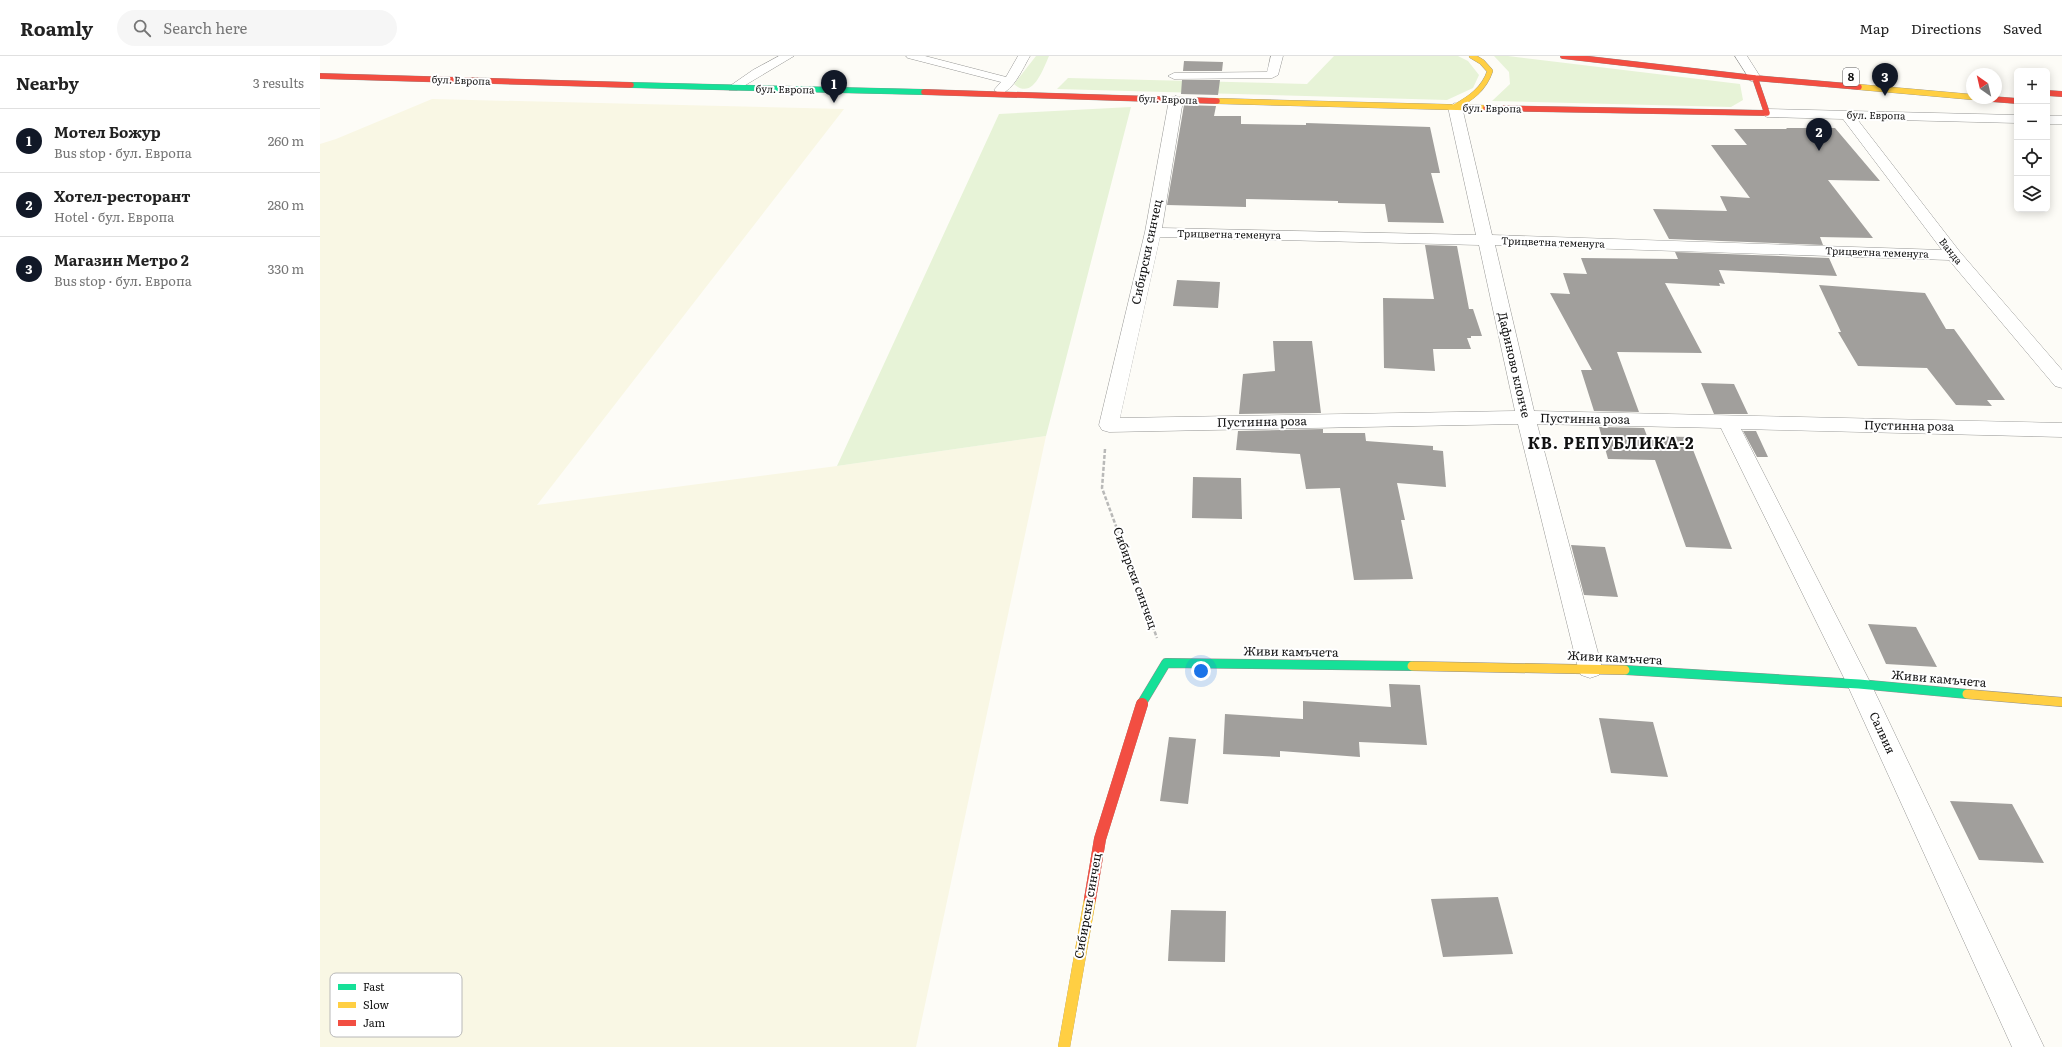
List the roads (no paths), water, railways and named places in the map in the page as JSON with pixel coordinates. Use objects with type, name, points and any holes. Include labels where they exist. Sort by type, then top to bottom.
[{"type":"street","points":[[1456,107],[1478,95],[1488,82],[1490,71],[1482,62],[1472,56]]},
{"type":"street","name":"8","points":[[1563,56],[1758,73],[1966,97]]},
{"type":"street","points":[[1738,61],[1758,73],[1767,114]]},
{"type":"street","name":"8","points":[[1819,74],[1954,86]]},
{"type":"street","name":"бул. Европа","points":[[320,76],[1176,100],[2014,119]]},
{"type":"street","points":[[2050,93],[2062,94]]},
{"type":"street","name":"Сибирски синчец","points":[[1109,424],[1153,232],[1176,100]]},
{"type":"street","points":[[2002,100],[2014,101]]},
{"type":"street","name":"Дафиново клонче","points":[[1456,107],[1526,417],[1590,668]]},
{"type":"street","name":"Ванда","points":[[1847,115],[1954,255],[2062,382]]},
{"type":"street","points":[[2050,120],[2062,120]]},
{"type":"street","name":"Трицветна теменуга","points":[[1153,232],[1486,240],[1954,255]]},
{"type":"street","name":"Пустинна роза","points":[[1109,424],[1526,417],[2062,430]]},
{"type":"street","name":"Салвия","points":[[1728,422],[1859,684],[2028,1047]]},
{"type":"street","name":"Сибирски синчец","points":[[1064,1047],[1100,839],[1140,706],[1166,663]]},
{"type":"street","name":"Живи камъчета","points":[[1166,663],[1590,668],[1859,684],[2062,702]]},
{"type":"lane","points":[[733,88],[757,72],[788,56]]},
{"type":"lane","points":[[912,56],[1009,81]]},
{"type":"lane","points":[[996,94],[1009,81],[1024,56]]},
{"type":"lane","points":[[1174,76],[1272,75],[1277,56]]},
{"type":"place","name":"Магазин Метро 2","points":[[1885,96]]},
{"type":"place","name":"Мотел Божур","points":[[834,103]]},
{"type":"place","name":"Хотел-ресторант","points":[[1819,151]]},
{"type":"district","name":"КВ. РЕПУБЛИКА-2","points":[[1611,443]]}]
